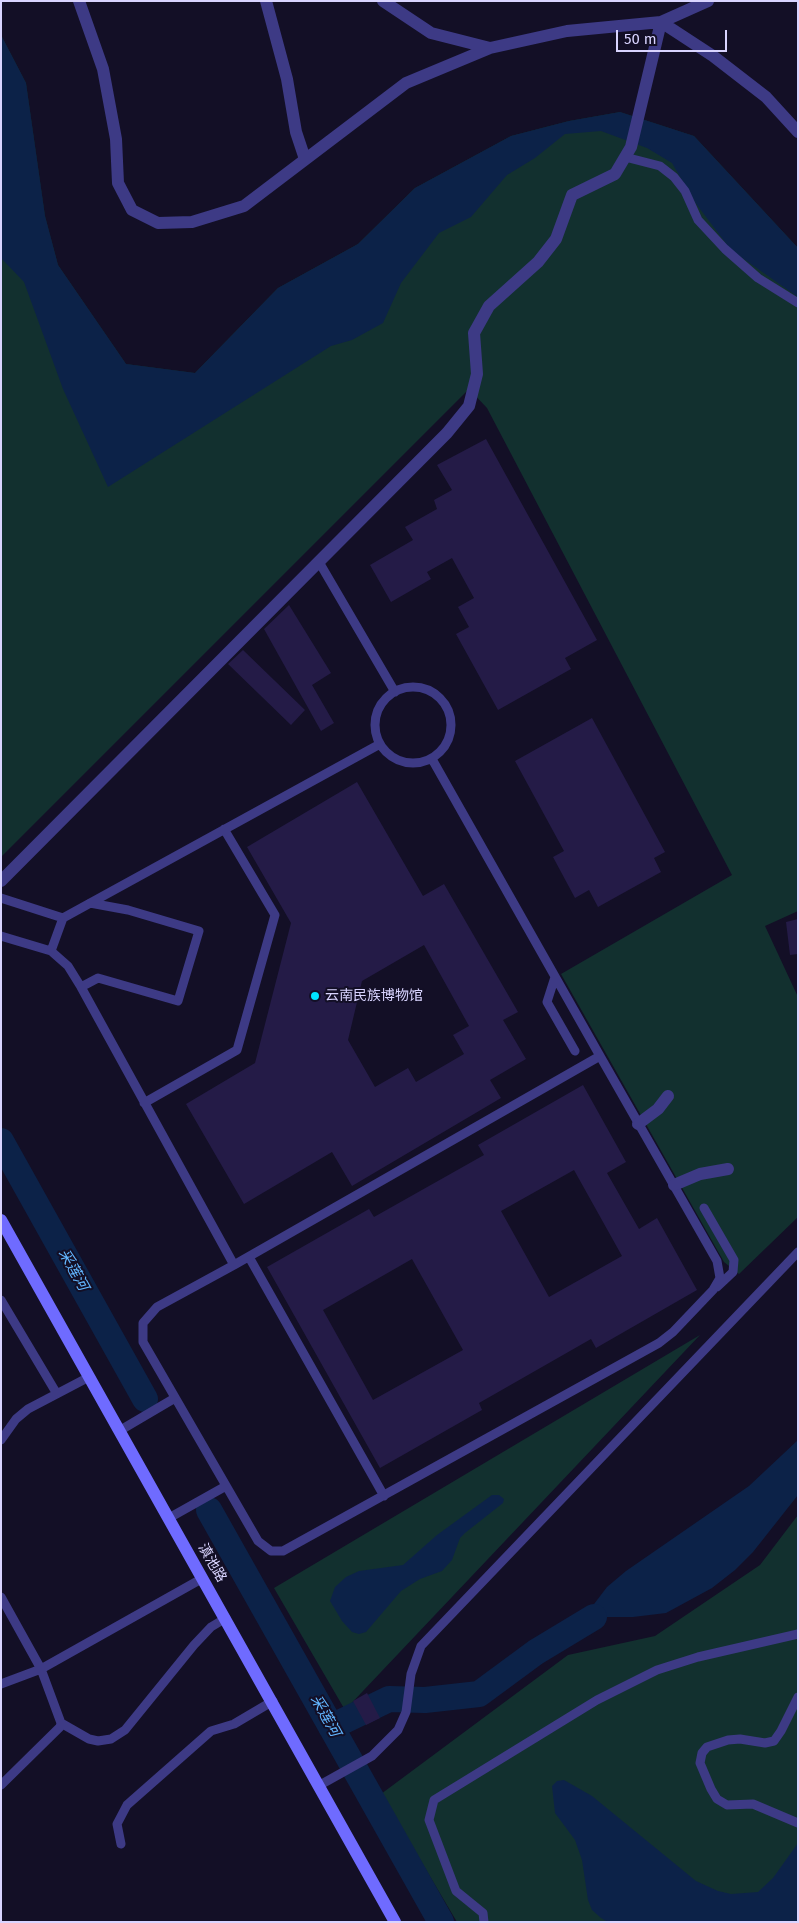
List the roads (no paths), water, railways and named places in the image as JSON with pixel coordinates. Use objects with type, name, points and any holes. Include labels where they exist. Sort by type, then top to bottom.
[{"type":"main road","name":"滇池路","points":[[1,1220],[204,1578],[395,1922]]},
{"type":"street","points":[[79,1],[103,69],[116,139],[118,184],[132,210],[158,223],[192,222],[244,206],[406,83],[490,48],[567,31],[661,22],[708,1]]},
{"type":"street","points":[[266,1],[287,79],[296,132],[305,159]]},
{"type":"street","points":[[383,1],[431,33],[490,48]]},
{"type":"street","points":[[1,881],[448,432],[469,406],[478,374],[474,333],[489,306],[538,262],[556,239],[572,194],[615,174],[628,152],[641,110],[661,22]]},
{"type":"street","points":[[661,22],[713,56],[766,97],[798,132]]},
{"type":"street","points":[[638,1124],[658,1110],[668,1096]]},
{"type":"street","points":[[674,1185],[700,1174],[728,1169]]},
{"type":"lane","points":[[628,152],[660,166],[674,177],[685,190],[698,220],[724,250],[758,278],[798,303]]},
{"type":"lane","points":[[319,562],[395,692]]},
{"type":"lane","points":[[408,688],[421,688],[433,693],[443,702],[449,713],[451,726],[449,739],[442,750],[432,759],[420,763],[397,760],[380,744],[376,733],[379,709],[395,692],[408,688]]},
{"type":"lane","points":[[51,951],[63,918],[380,744]]},
{"type":"lane","points":[[432,759],[717,1261],[720,1278],[713,1290]]},
{"type":"lane","points":[[144,1103],[237,1050],[240,1041],[275,915],[224,830]]},
{"type":"lane","points":[[1,898],[63,918]]},
{"type":"lane","points":[[81,987],[98,978],[178,1001],[199,930],[128,910],[90,903]]},
{"type":"lane","points":[[1,936],[51,951],[68,966],[234,1265]]},
{"type":"lane","points":[[555,977],[547,1002],[575,1051]]},
{"type":"lane","points":[[600,1056],[249,1257],[157,1307],[143,1323],[143,1342],[258,1541],[264,1547],[278,1552],[290,1548],[659,1343],[673,1332],[733,1272],[734,1260],[704,1208]]},
{"type":"lane","points":[[320,1785],[372,1756],[398,1730],[406,1712],[411,1674],[421,1646],[798,1252]]},
{"type":"lane","points":[[249,1257],[384,1496]]},
{"type":"lane","points":[[1,1300],[57,1394]]},
{"type":"lane","points":[[1,1440],[16,1419],[28,1409],[89,1377]]},
{"type":"lane","points":[[119,1431],[176,1398]]},
{"type":"lane","points":[[169,1518],[226,1486]]},
{"type":"lane","points":[[1,1684],[41,1669],[204,1578]]},
{"type":"lane","points":[[1,1597],[5,1613],[41,1669],[61,1723],[89,1739],[98,1741],[111,1739],[124,1730],[194,1645],[211,1627],[226,1618]]},
{"type":"lane","points":[[484,1922],[483,1913],[456,1891],[429,1820],[434,1800],[597,1700],[657,1670],[698,1657],[798,1634]]},
{"type":"lane","points":[[795,1822],[753,1804],[727,1805],[717,1798],[710,1789],[700,1763],[702,1753],[707,1747],[728,1740],[740,1739],[765,1743],[774,1741],[798,1697]]},
{"type":"lane","points":[[121,1844],[117,1824],[127,1805],[211,1731],[234,1724],[272,1701]]},
{"type":"lane","points":[[1,1785],[60,1727],[61,1723]]},
{"type":"water","points":[[1,35],[26,83],[45,216],[58,265],[126,364],[195,373],[278,288],[358,244],[415,188],[511,136],[569,121],[620,112],[694,136],[798,248],[798,297],[731,250],[694,201],[672,163],[647,148],[601,131],[565,134],[535,158],[507,175],[471,217],[439,233],[401,283],[383,323],[352,340],[331,346],[108,487],[63,389],[24,282],[1,258]]},
{"type":"water","points":[[798,1440],[798,1495],[753,1552],[735,1570],[712,1588],[666,1613],[633,1617],[594,1617],[588,1612],[607,1587],[626,1571],[749,1486]]},
{"type":"water","points":[[492,1495],[499,1495],[504,1499],[503,1503],[460,1538],[452,1560],[442,1571],[420,1579],[401,1591],[366,1632],[359,1634],[352,1632],[342,1621],[330,1601],[335,1587],[346,1577],[359,1571],[403,1565],[437,1535]]},
{"type":"water","points":[[564,1780],[592,1796],[696,1881],[718,1891],[731,1894],[758,1892],[773,1878],[798,1843],[798,1922],[608,1922],[601,1918],[592,1910],[588,1900],[582,1860],[575,1840],[555,1813],[552,1786],[557,1781]]},
{"type":"waterway","name":"采莲河","points":[[1,1141],[145,1399]]},
{"type":"waterway","name":"采莲河","points":[[209,1510],[441,1922]]},
{"type":"waterway","points":[[331,1727],[389,1699],[425,1700],[479,1694],[536,1652],[594,1617]]},
{"type":"place","name":"云南民族博物馆","points":[[315,996]]}]
